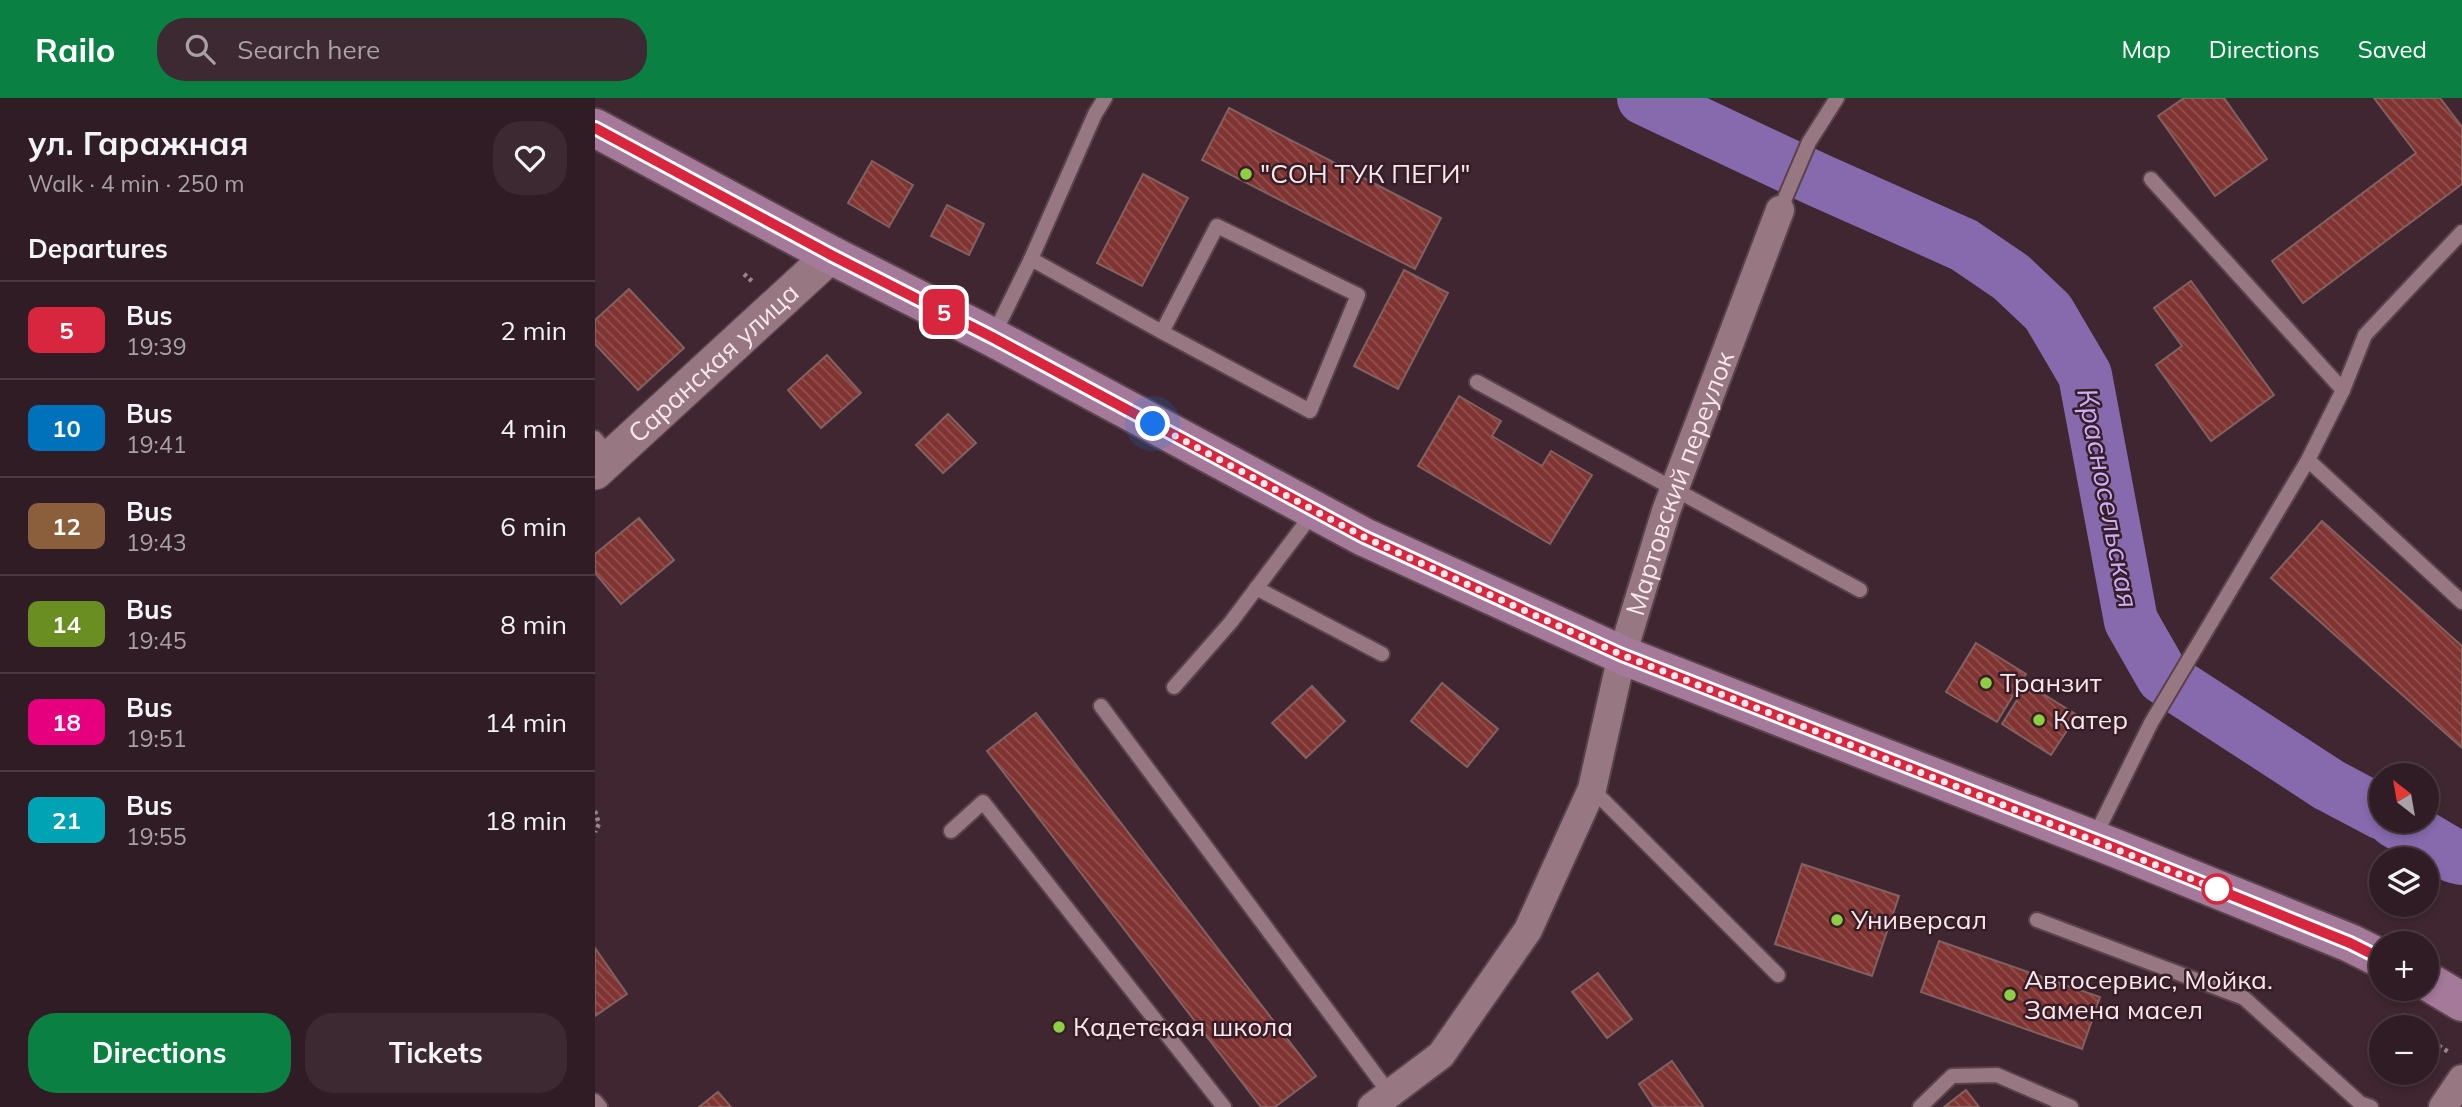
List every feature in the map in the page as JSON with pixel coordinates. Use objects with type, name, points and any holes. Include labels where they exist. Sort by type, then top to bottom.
[{"type":"main road","points":[[595,128],[1364,537],[1622,655],[2094,840],[2369,952]]},
{"type":"main road","points":[[2439,988],[2462,1002]]},
{"type":"street","name":"Мартовский переулок","points":[[1381,1101],[1441,1055],[1528,930],[1592,789],[1622,655],[1673,490],[1780,210]]},
{"type":"street","name":"Саранская улица","points":[[601,456],[831,255]]},
{"type":"street","points":[[2443,1107],[2458,1068]]},
{"type":"lane","points":[[992,337],[1031,258],[1095,114],[1105,98]]},
{"type":"lane","name":"Мартовский переулок","points":[[1780,210],[1809,142],[1837,98]]},
{"type":"lane","points":[[2151,179],[2343,390]]},
{"type":"lane","points":[[1031,258],[1162,332],[1310,411],[1358,295],[1217,226],[1162,332]]},
{"type":"lane","points":[[2094,840],[2151,723],[2308,460],[2343,390],[2365,335],[2462,232]]},
{"type":"lane","points":[[1477,382],[1860,590]]},
{"type":"lane","points":[[2308,460],[2462,602]]},
{"type":"lane","points":[[1174,687],[1231,622],[1314,512]]},
{"type":"lane","points":[[1256,588],[1382,654]]},
{"type":"lane","points":[[1101,706],[1381,1101]]},
{"type":"lane","points":[[1592,789],[1778,975]]},
{"type":"lane","points":[[951,831],[983,802],[1224,1107]]},
{"type":"lane","points":[[2037,920],[2244,998],[2360,1103],[2371,1107]]},
{"type":"lane","points":[[1920,1107],[1952,1076],[1997,1075],[2071,1107]]},
{"type":"lane","points":[[595,1101],[600,1107]]},
{"type":"path","points":[[595,811],[599,824],[595,832]]},
{"type":"path","points":[[2439,1050],[2458,1068]]},
{"type":"building","points":[[2184,98],[2224,98],[2267,159],[2215,196],[2158,116]]},
{"type":"building","points":[[2374,98],[2440,98],[2462,127],[2462,184],[2303,303],[2272,261],[2416,153]]},
{"type":"building","points":[[1229,108],[1441,218],[1415,269],[1202,160]]},
{"type":"building","points":[[872,161],[913,185],[889,227],[848,203]]},
{"type":"building","points":[[1143,174],[1188,198],[1142,286],[1097,263]]},
{"type":"building","points":[[947,205],[984,224],[969,255],[931,236]]},
{"type":"building","points":[[1404,270],[1448,293],[1398,389],[1354,366]]},
{"type":"building","points":[[2191,281],[2274,395],[2211,441],[2156,365],[2182,346],[2154,308]]},
{"type":"building","points":[[629,289],[684,348],[638,390],[595,344],[595,320]]},
{"type":"building","points":[[827,355],[861,393],[821,428],[788,390]]},
{"type":"building","points":[[1459,396],[1501,421],[1492,436],[1542,466],[1551,451],[1592,475],[1550,544],[1418,466]]},
{"type":"building","points":[[948,414],[976,443],[943,473],[916,445]]},
{"type":"building","points":[[639,518],[674,560],[621,604],[595,573],[595,554]]},
{"type":"building","points":[[2322,521],[2462,646],[2462,748],[2271,578]]},
{"type":"building","name":"Транзит","points":[[1976,643],[2026,674],[1997,722],[1946,692]]},
{"type":"building","points":[[1442,683],[1498,729],[1467,767],[1411,721]]},
{"type":"building","name":"Катер","points":[[2027,684],[2077,715],[2051,755],[2002,724]]},
{"type":"building","points":[[1312,686],[1345,721],[1306,758],[1272,723]]},
{"type":"building","points":[[1036,713],[1316,1076],[1275,1107],[1261,1107],[987,751]]},
{"type":"building","name":"Универсал","points":[[1802,864],[1899,896],[1872,976],[1775,944]]},
{"type":"building","name":"Автосервис, Мойка. Замена масел","points":[[1939,941],[2100,997],[2082,1049],[1921,992]]},
{"type":"building","points":[[595,948],[627,994],[595,1016]]},
{"type":"building","points":[[1598,973],[1632,1019],[1607,1038],[1572,992]]},
{"type":"building","points":[[1672,1061],[1703,1106],[1654,1107],[1639,1084]]},
{"type":"building","points":[[1966,1090],[1979,1107],[1944,1107]]},
{"type":"building","points":[[718,1092],[731,1107],[699,1107]]},
{"type":"waterway","name":"Красносельская","points":[[1644,98],[1964,245],[2011,277],[2048,312],[2085,375],[2131,621],[2163,677],[2329,785],[2369,806]]},
{"type":"waterway","name":"Красносельская","points":[[2415,833],[2462,858]]},
{"type":"bus line","name":"5","points":[[595,128],[1364,537],[1622,655],[2115,848],[2369,952]]},
{"type":"place","name":"\"СОН ТУК ПЕГИ\"","points":[[1246,174]]},
{"type":"place","name":"Транзит","points":[[1986,683]]},
{"type":"place","name":"Катер","points":[[2039,720]]},
{"type":"place","name":"Универсал","points":[[1837,920]]},
{"type":"place","name":"Автосервис, Мойка. Замена масел","points":[[2010,995]]},
{"type":"place","name":"Кадетская школа","points":[[1059,1027]]},
{"type":"route","points":[[1153,424],[1364,537],[1622,655],[2217,889]]}]
